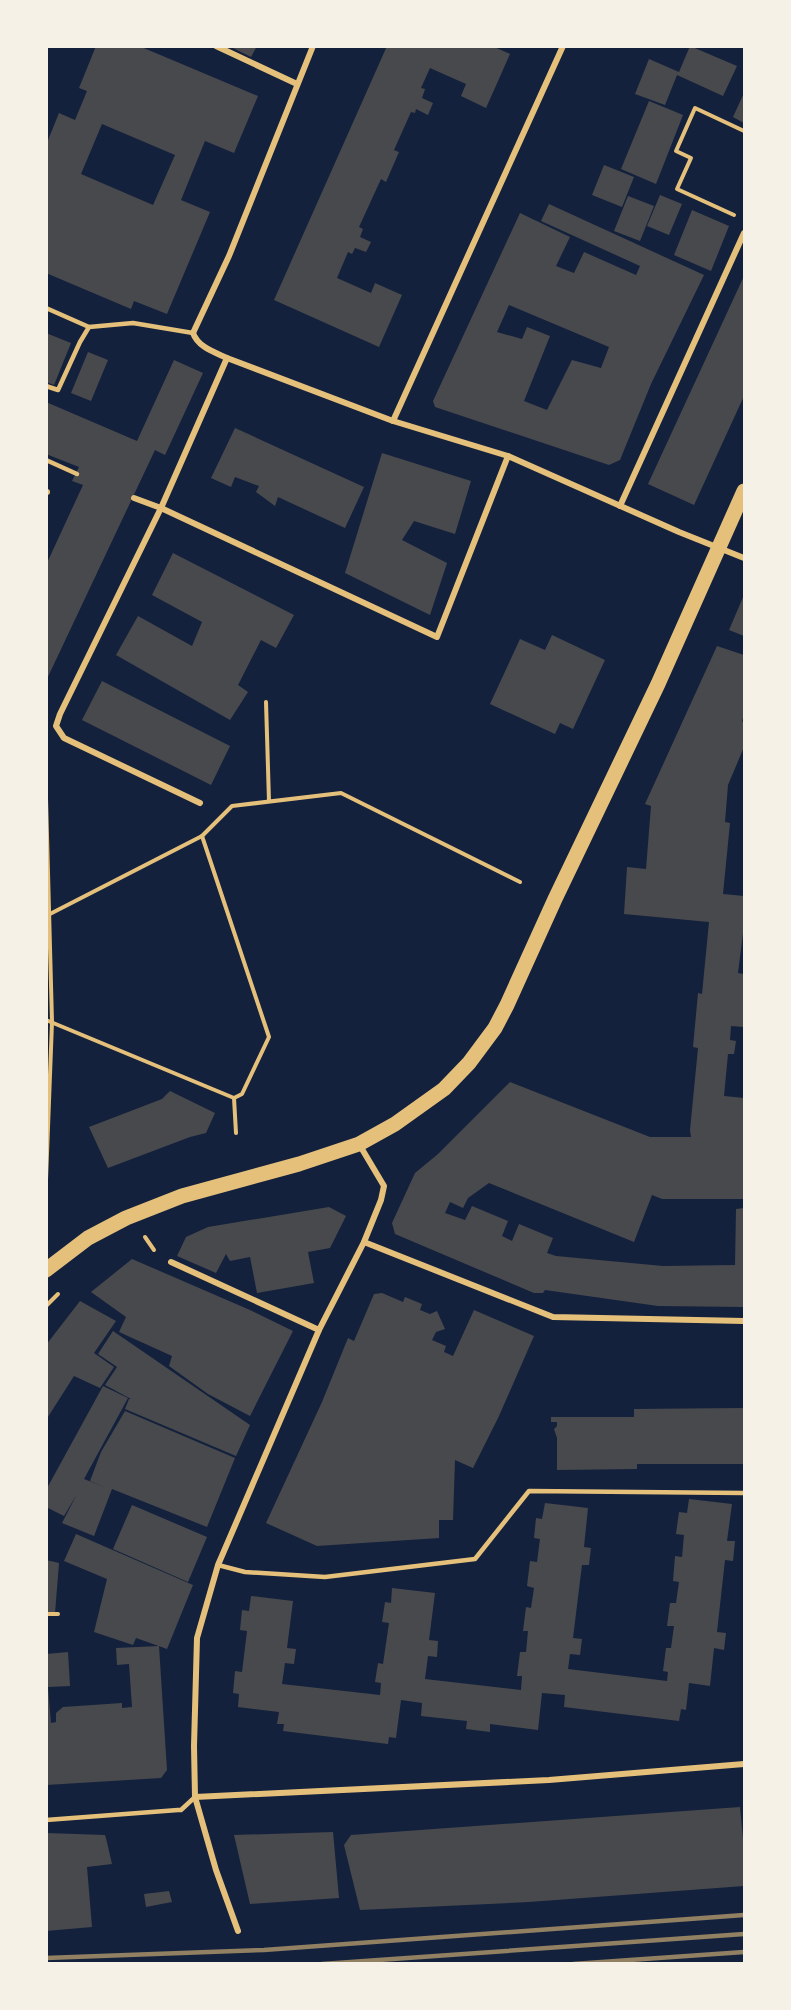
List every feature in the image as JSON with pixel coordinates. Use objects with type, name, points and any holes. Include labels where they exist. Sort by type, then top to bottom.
[{"type":"main road","points":[[46,1270],[88,1238],[133,1215],[182,1196],[305,1162],[359,1144],[395,1124],[444,1089],[470,1063],[495,1028],[658,684],[744,491]]},
{"type":"street","points":[[216,46],[297,84]]},
{"type":"street","points":[[313,46],[229,256],[194,336],[207,349],[227,358],[393,421],[508,456],[744,558]]},
{"type":"street","points":[[393,421],[564,46]]},
{"type":"street","points":[[620,506],[744,233]]},
{"type":"street","points":[[200,803],[64,738],[56,726],[161,508],[227,358]]},
{"type":"street","points":[[134,498],[161,508],[437,637],[508,456]]},
{"type":"street","points":[[238,1931],[216,1870],[195,1797],[197,1638],[218,1565],[319,1330],[364,1242],[381,1200],[384,1186],[359,1144]]},
{"type":"street","points":[[364,1242],[553,1317],[744,1321]]},
{"type":"street","points":[[171,1262],[319,1330]]},
{"type":"street","points":[[195,1797],[549,1780],[744,1764]]},
{"type":"lane","points":[[46,308],[89,327],[133,323],[194,336]]},
{"type":"lane","points":[[46,386],[58,390],[89,327]]},
{"type":"lane","points":[[46,460],[76,474]]},
{"type":"lane","points":[[218,1565],[244,1572],[325,1576],[475,1559],[529,1491],[744,1493]]},
{"type":"lane","points":[[46,1820],[182,1810],[195,1797]]},
{"type":"path","points":[[738,217],[677,189],[691,158],[676,151],[695,108],[744,131]]},
{"type":"path","points":[[266,702],[269,801]]},
{"type":"path","points":[[48,915],[202,836],[232,806],[341,793],[520,882]]},
{"type":"path","points":[[46,798],[52,1022],[46,1180]]},
{"type":"path","points":[[46,1020],[234,1098],[242,1094],[269,1037],[202,836]]},
{"type":"path","points":[[234,1098],[236,1133]]},
{"type":"path","points":[[133,1215],[151,1248],[171,1262]]},
{"type":"path","points":[[46,1614],[58,1614]]},
{"type":"building","points":[[96,46],[139,46],[258,96],[234,153],[205,141],[181,200],[210,212],[167,314],[134,301],[131,309],[46,273],[46,145],[59,113],[75,120],[87,91],[79,88]],"holes":[[[102,124],[175,155],[153,205],[81,174]]]},
{"type":"building","points":[[229,46],[257,46],[251,57]]},
{"type":"building","points":[[387,46],[492,46],[510,54],[486,108],[461,96],[466,84],[430,68],[421,88],[425,89],[422,98],[433,103],[428,115],[416,109],[415,113],[411,112],[394,150],[399,152],[386,182],[381,179],[359,227],[363,229],[360,237],[371,242],[366,252],[355,248],[352,254],[348,252],[337,278],[371,293],[375,283],[402,295],[379,347],[274,300]]},
{"type":"building","points":[[690,46],[737,66],[723,96],[677,75],[665,105],[635,94],[649,59],[679,72]]},
{"type":"building","points":[[744,93],[744,123],[733,117]]},
{"type":"building","points":[[649,101],[683,115],[656,184],[621,169]]},
{"type":"building","points":[[604,165],[634,177],[622,207],[592,195]]},
{"type":"building","points":[[660,195],[682,204],[669,235],[647,226]]},
{"type":"building","points":[[628,196],[654,206],[640,241],[614,231]]},
{"type":"building","points":[[549,204],[704,275],[651,384],[620,460],[609,465],[435,407],[433,401],[520,213],[570,237],[556,266],[574,273],[584,252],[636,275],[640,266],[541,221]],"holes":[[[509,305],[609,347],[601,368],[572,360],[547,410],[524,401],[550,336],[527,327],[522,339],[497,332]]]},
{"type":"building","points":[[692,210],[729,226],[711,271],[674,255]]},
{"type":"building","points":[[744,276],[744,396],[694,505],[648,484]]},
{"type":"building","points":[[46,333],[71,343],[54,385],[46,382]]},
{"type":"building","points":[[88,352],[108,360],[91,401],[71,393]]},
{"type":"building","points":[[174,360],[203,373],[165,455],[155,450],[46,681],[46,565],[83,485],[72,481],[79,467],[46,454],[46,402],[137,441]]},
{"type":"building","points":[[235,428],[364,487],[345,528],[278,497],[275,506],[256,492],[259,486],[235,477],[231,487],[211,478]]},
{"type":"building","points":[[382,453],[471,481],[455,534],[414,521],[402,540],[447,563],[430,615],[345,573]]},
{"type":"building","points":[[173,553],[294,615],[276,648],[261,640],[238,685],[248,692],[230,720],[116,655],[138,616],[192,646],[202,622],[152,595]]},
{"type":"building","points":[[744,595],[744,636],[729,630]]},
{"type":"building","points":[[552,635],[605,660],[573,729],[560,723],[555,734],[490,704],[520,639],[545,650]]},
{"type":"building","points":[[717,646],[744,655],[744,715],[742,721],[744,723],[744,747],[728,785],[725,822],[730,823],[723,894],[744,896],[744,925],[738,973],[744,974],[744,1027],[731,1026],[730,1040],[736,1041],[734,1054],[728,1054],[724,1096],[744,1098],[744,1199],[662,1199],[652,1195],[634,1242],[489,1183],[468,1198],[463,1208],[450,1202],[445,1213],[465,1220],[472,1206],[508,1221],[502,1236],[512,1241],[519,1224],[553,1238],[547,1253],[556,1256],[663,1266],[735,1265],[736,1209],[744,1208],[744,1307],[658,1306],[545,1290],[543,1293],[534,1293],[395,1234],[392,1223],[415,1173],[438,1154],[510,1082],[650,1137],[691,1137],[698,1048],[693,1047],[698,993],[702,994],[709,922],[624,914],[627,867],[646,869],[651,806],[645,804]]},
{"type":"building","points":[[102,681],[230,746],[211,785],[82,720]]},
{"type":"building","points":[[170,1091],[215,1113],[206,1133],[108,1168],[89,1127],[162,1099]]},
{"type":"building","points":[[329,1207],[346,1216],[330,1248],[308,1252],[314,1283],[257,1293],[250,1257],[230,1261],[226,1254],[216,1273],[177,1256],[186,1237],[208,1227]]},
{"type":"building","points":[[132,1259],[293,1331],[250,1416],[208,1394],[169,1366],[172,1356],[119,1332],[126,1317],[91,1292]]},
{"type":"building","points":[[382,1293],[403,1302],[405,1297],[422,1304],[420,1310],[430,1314],[437,1311],[445,1329],[436,1332],[432,1340],[446,1346],[444,1352],[453,1356],[474,1310],[534,1336],[473,1468],[455,1460],[453,1520],[439,1520],[439,1538],[317,1546],[266,1523],[322,1402],[348,1338],[354,1341],[374,1294]]},
{"type":"building","points":[[80,1301],[116,1321],[94,1353],[114,1367],[100,1388],[74,1376],[46,1420],[46,1345]]},
{"type":"building","points":[[113,1331],[250,1425],[236,1456],[125,1409],[131,1399],[105,1385],[117,1367],[98,1354]]},
{"type":"building","points":[[103,1386],[128,1398],[84,1479],[107,1488],[90,1481],[101,1452],[125,1411],[235,1458],[207,1527],[112,1489],[94,1536],[62,1523],[77,1494],[64,1516],[46,1507],[46,1490]]},
{"type":"building","points":[[744,1408],[744,1464],[637,1464],[637,1469],[557,1470],[557,1438],[554,1429],[557,1422],[551,1422],[551,1417],[634,1417],[634,1409]]},
{"type":"building","points":[[689,1499],[732,1504],[727,1541],[735,1541],[733,1561],[725,1560],[717,1632],[726,1633],[724,1650],[714,1648],[710,1686],[689,1683],[686,1710],[681,1709],[679,1721],[564,1707],[565,1695],[542,1693],[538,1730],[490,1724],[490,1732],[466,1729],[467,1721],[421,1716],[422,1703],[401,1700],[396,1738],[389,1737],[388,1744],[283,1731],[284,1724],[277,1724],[279,1712],[238,1707],[239,1694],[233,1693],[235,1671],[242,1672],[247,1631],[240,1630],[242,1610],[249,1611],[251,1596],[293,1601],[287,1648],[296,1649],[294,1664],[285,1663],[282,1684],[380,1695],[381,1683],[375,1682],[378,1663],[383,1664],[389,1623],[382,1622],[385,1602],[391,1603],[392,1588],[435,1593],[429,1640],[438,1641],[437,1657],[428,1656],[425,1679],[521,1690],[522,1676],[517,1676],[520,1652],[526,1652],[528,1631],[523,1631],[526,1607],[531,1608],[534,1588],[527,1586],[530,1561],[537,1562],[540,1539],[534,1538],[536,1518],[542,1519],[545,1503],[588,1508],[584,1547],[591,1548],[589,1565],[582,1565],[573,1638],[582,1639],[580,1655],[570,1654],[568,1669],[667,1681],[668,1672],[663,1671],[666,1648],[671,1648],[674,1626],[667,1626],[670,1603],[676,1603],[679,1582],[673,1581],[675,1556],[682,1557],[684,1535],[676,1534],[679,1512],[687,1513]]},
{"type":"building","points":[[132,1505],[207,1537],[188,1582],[113,1549]]},
{"type":"building","points":[[76,1534],[193,1585],[167,1649],[136,1638],[133,1645],[94,1632],[107,1579],[64,1561]]},
{"type":"building","points":[[46,1560],[59,1563],[55,1613],[46,1613]]},
{"type":"building","points":[[159,1646],[167,1770],[161,1778],[46,1785],[46,1654],[68,1652],[70,1686],[48,1687],[51,1723],[56,1722],[56,1713],[63,1707],[122,1703],[122,1708],[132,1707],[129,1664],[117,1665],[116,1648]]},
{"type":"building","points":[[740,1807],[744,1850],[744,1886],[529,1902],[360,1910],[344,1845],[351,1835]]},
{"type":"building","points":[[333,1832],[339,1898],[250,1904],[234,1835]]},
{"type":"building","points":[[46,1833],[105,1835],[112,1864],[87,1867],[92,1927],[46,1931]]},
{"type":"building","points":[[169,1891],[172,1902],[146,1907],[144,1894]]},
{"type":"railway","points":[[46,1958],[264,1950],[744,1915]]},
{"type":"railway","points":[[322,1964],[744,1934]]},
{"type":"railway","points":[[573,1964],[744,1952]]}]
